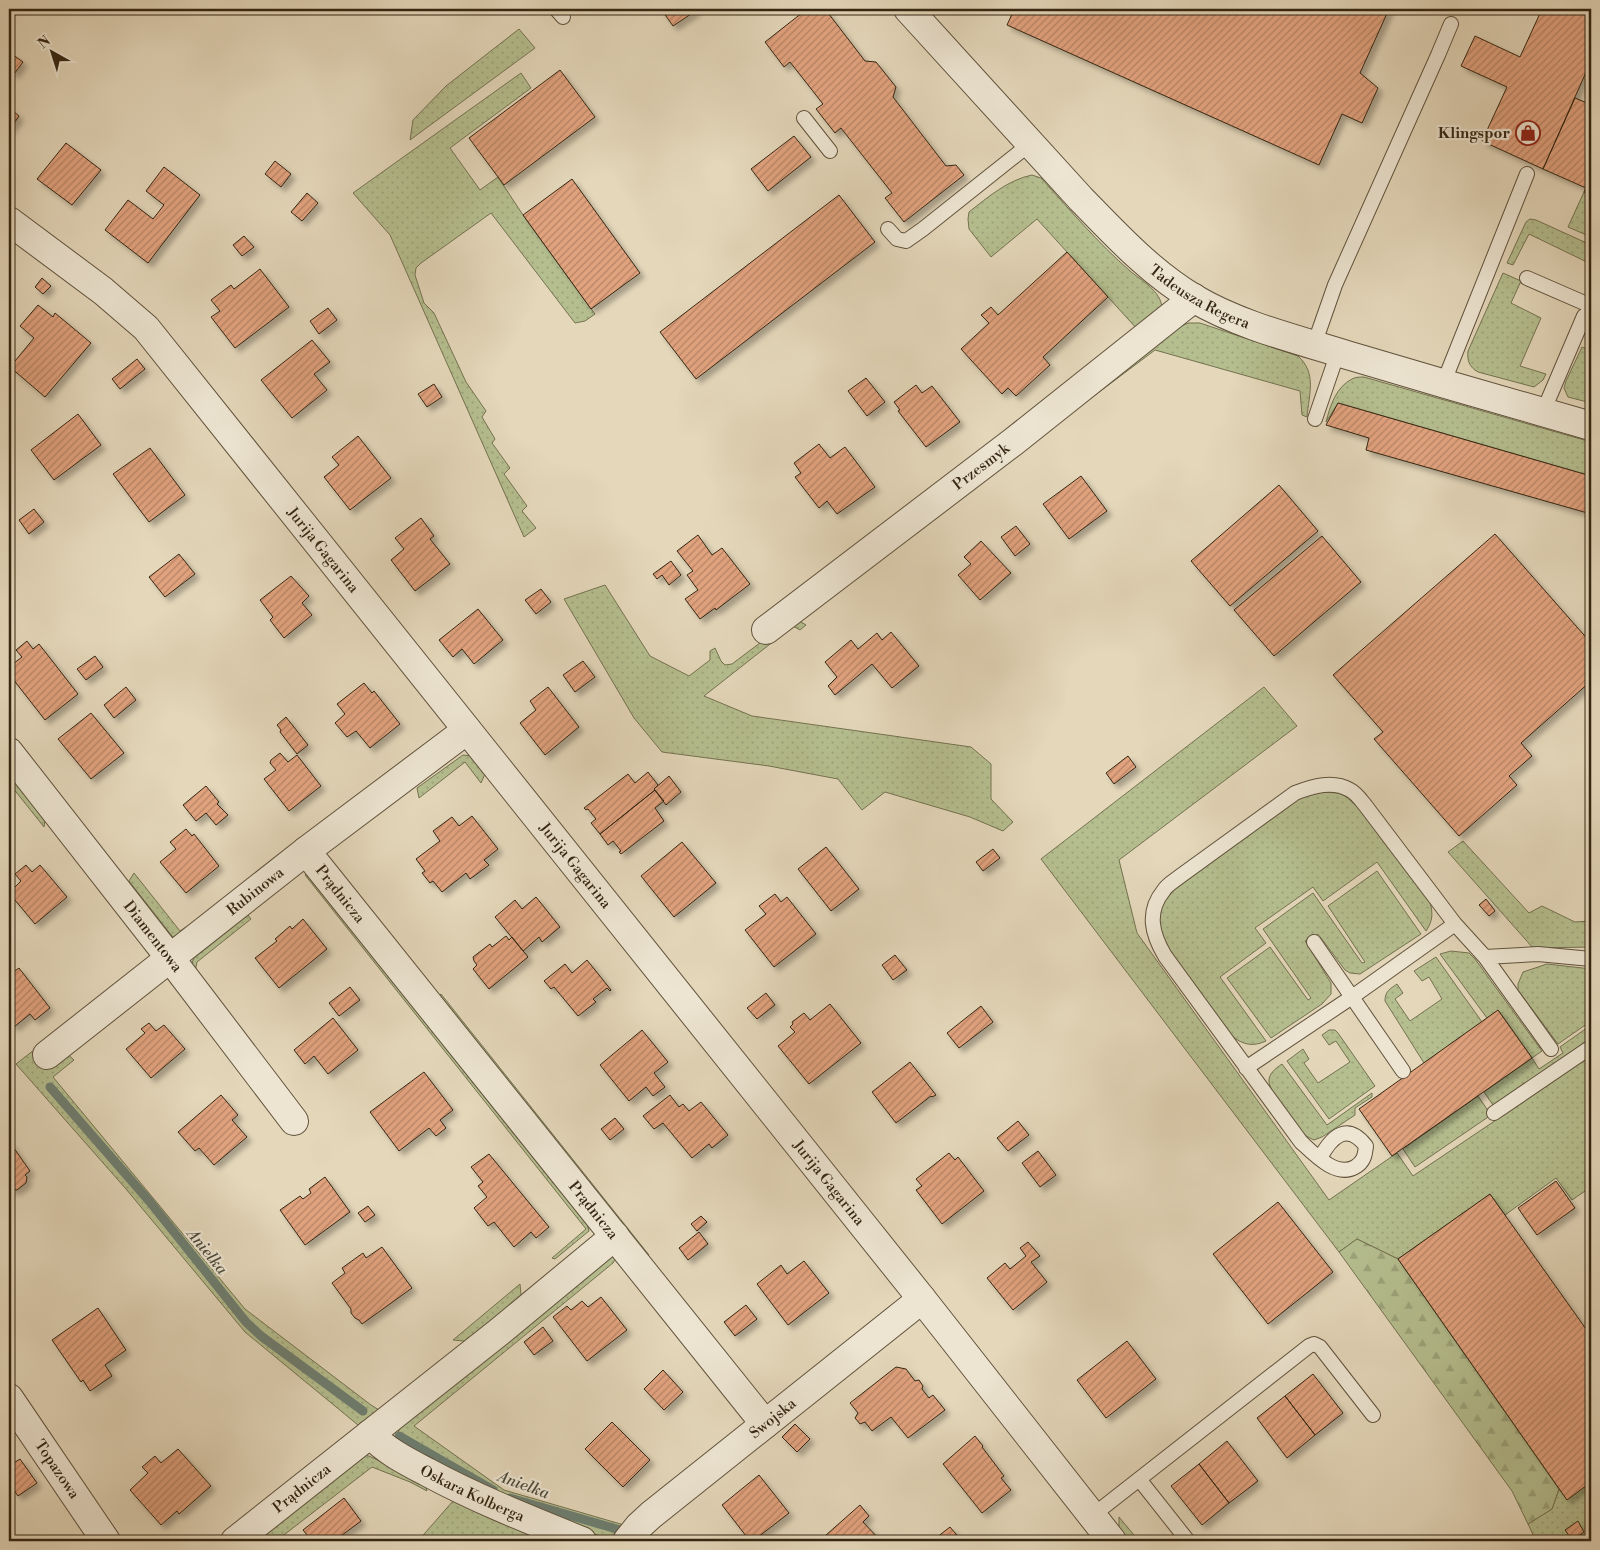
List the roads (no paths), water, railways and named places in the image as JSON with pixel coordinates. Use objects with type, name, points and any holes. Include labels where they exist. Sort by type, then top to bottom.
[{"type":"street","name":"Tadeusza Regera","points":[[908,9],[1081,199],[1159,274],[1194,298],[1238,320],[1326,349],[1591,426]]},
{"type":"street","name":"Jurija Gagarina","points":[[9,221],[103,292],[146,328],[922,1299],[1112,1541]]},
{"type":"street","name":"Przesmyk","points":[[766,630],[1013,442],[1194,298]]},
{"type":"street","name":"Rubinowa","points":[[47,1055],[306,851],[467,730]]},
{"type":"street","name":"Diamentowa","points":[[9,752],[294,1121]]},
{"type":"street","name":"Prądnicza","points":[[235,1541],[500,1332],[615,1236],[306,851]]},
{"type":"street","points":[[615,1236],[765,1424]]},
{"type":"street","name":"Swojska","points":[[627,1541],[651,1515],[922,1299]]},
{"type":"street","name":"Topazowa","points":[[9,1398],[106,1541]]},
{"type":"street","name":"Oskara Kolberga","points":[[370,1434],[391,1453],[443,1481],[478,1498],[582,1541]]},
{"type":"lane","points":[[1315,419],[1335,285],[1451,24]]},
{"type":"lane","points":[[804,118],[830,152]]},
{"type":"lane","points":[[888,229],[897,239],[906,241],[927,234],[1031,143]]},
{"type":"lane","points":[[1442,384],[1526,174]]},
{"type":"lane","points":[[1527,278],[1589,310],[1543,412]]},
{"type":"lane","points":[[1320,1158],[1301,1142],[1165,956],[1156,940],[1153,909],[1164,889],[1178,877],[1295,794],[1312,786],[1331,784],[1350,790],[1365,805],[1455,924],[1485,957],[1550,1049]]},
{"type":"lane","points":[[1246,1068],[1352,997],[1455,924]]},
{"type":"lane","points":[[1314,942],[1403,1071]]},
{"type":"lane","points":[[1485,957],[1538,954],[1591,959]]},
{"type":"lane","points":[[1494,1113],[1591,1047]]},
{"type":"lane","points":[[1092,1516],[1308,1346],[1314,1344],[1320,1347],[1373,1415]]},
{"type":"lane","points":[[1139,1479],[1188,1541]]},
{"type":"waterway","name":"Anielka","points":[[50,1087],[150,1202],[246,1322],[261,1336],[363,1411]]},
{"type":"waterway","name":"Anielka","points":[[399,1436],[493,1490]]},
{"type":"waterway","name":"Anielka","points":[[510,1498],[620,1530]]},
{"type":"place","name":"Klingspor","points":[[1528,133]]}]
